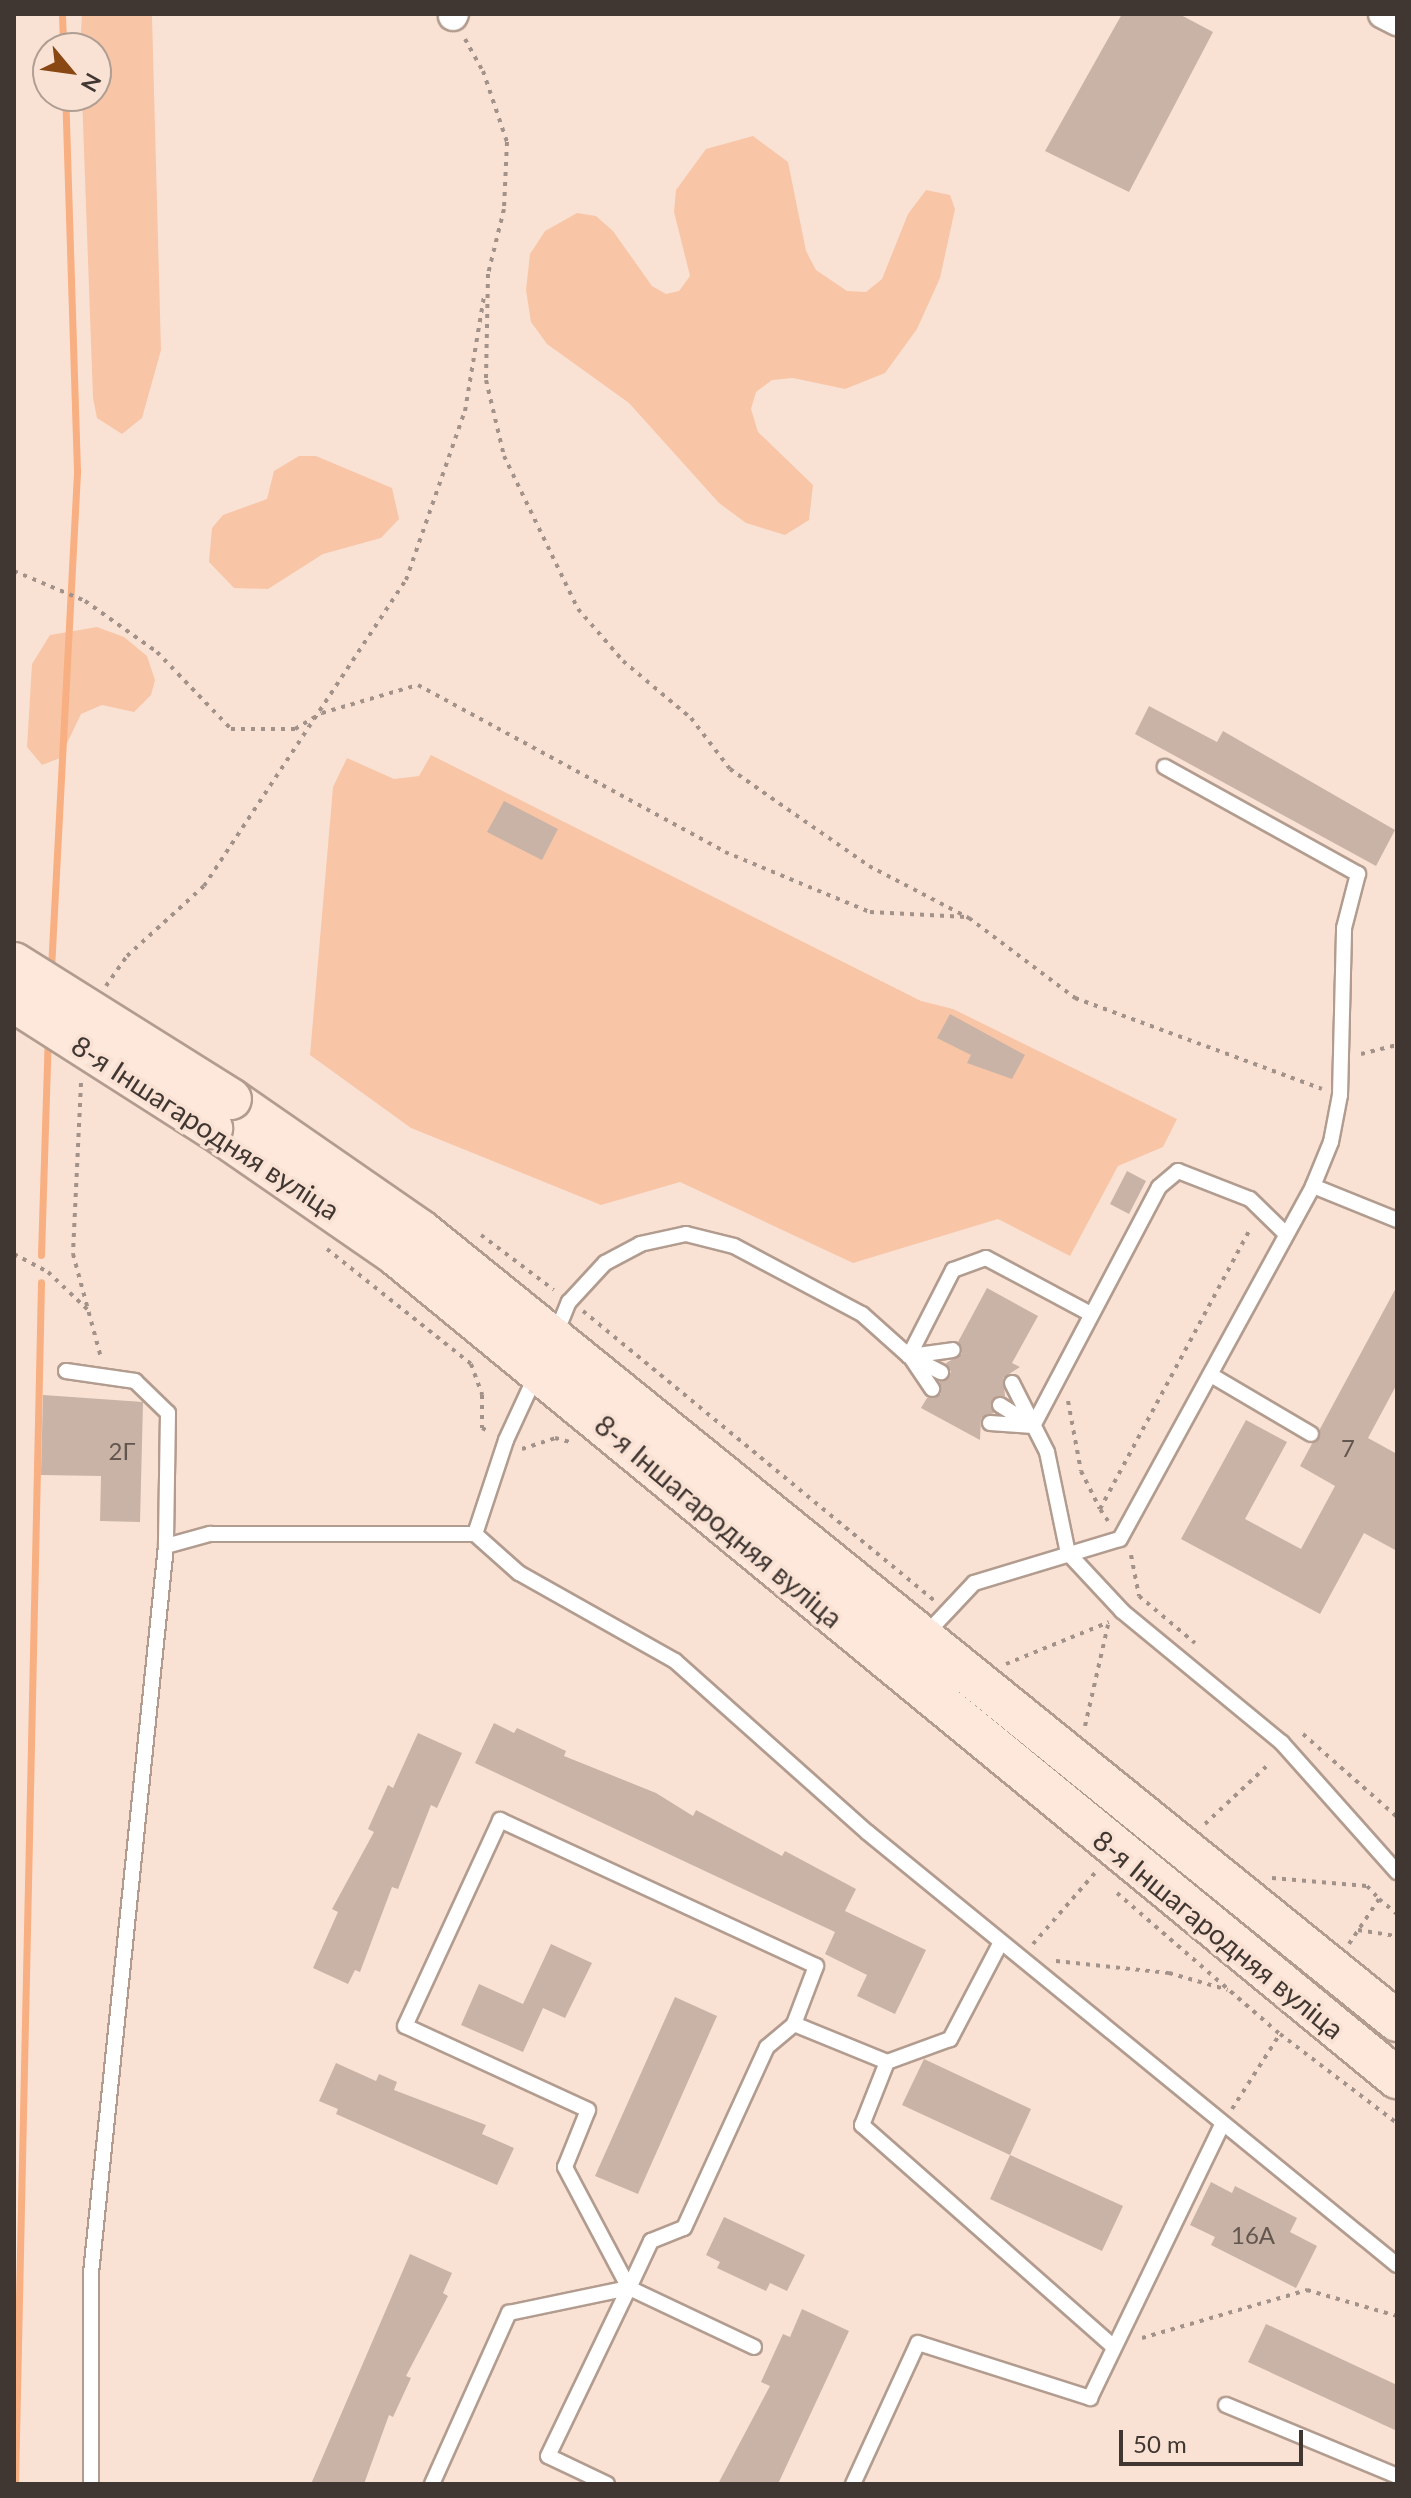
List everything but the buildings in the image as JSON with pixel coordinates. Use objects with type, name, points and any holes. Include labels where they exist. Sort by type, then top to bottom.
[{"type":"main road","name":"8-я Іншагародняя вуліца","points":[[14,963],[221,1113]]},
{"type":"main road","name":"8-я Іншагародняя вуліца","points":[[14,1002],[221,1113],[344,1174],[898,1669],[1397,2078]]},
{"type":"main road","name":"8-я Іншагародняя вуліца","points":[[546,1354],[925,1634],[1397,2021]]},
{"type":"main road","points":[[898,1669],[925,1634]]},
{"type":"street","points":[[1383,14],[1397,21]]},
{"type":"lane","points":[[925,1634],[974,1583],[1120,1539],[1313,1186],[1340,1095],[1344,928],[1358,874],[1165,767]]},
{"type":"lane","points":[[1033,1426],[1089,1313],[1159,1187],[1178,1171],[1250,1199],[1285,1233]]},
{"type":"lane","points":[[1313,1186],[1397,1220]]},
{"type":"lane","points":[[475,1534],[506,1440],[569,1302],[605,1263],[640,1244],[686,1234],[734,1246],[862,1314],[909,1356],[932,1389]]},
{"type":"lane","points":[[909,1356],[953,1270],[986,1258],[1089,1313]]},
{"type":"lane","points":[[909,1356],[953,1350]]},
{"type":"lane","points":[[909,1356],[941,1372]]},
{"type":"lane","points":[[66,1371],[135,1381],[168,1413],[166,1546],[91,2273],[91,2484]]},
{"type":"lane","points":[[1211,1375],[1311,1434]]},
{"type":"lane","points":[[1012,1383],[1033,1426],[1062,1502],[1068,1553],[1122,1611],[1282,1743],[1397,1872]]},
{"type":"lane","points":[[1000,1405],[1033,1426]]},
{"type":"lane","points":[[990,1423],[1033,1426]]},
{"type":"lane","points":[[166,1546],[210,1534],[475,1534],[519,1573],[675,1661],[1020,1958],[1397,2265]]},
{"type":"lane","points":[[607,2484],[548,2456],[629,2288],[651,2241],[684,2228],[767,2047],[794,2024],[816,1966],[500,1820],[405,2026],[588,2110],[565,2167],[629,2288],[754,2347]]},
{"type":"lane","points":[[794,2024],[887,2062],[950,2039],[1001,1942]]},
{"type":"lane","points":[[887,2062],[862,2125],[1113,2346]]},
{"type":"lane","points":[[853,2484],[918,2343],[1090,2398],[1222,2125]]},
{"type":"lane","points":[[432,2484],[509,2313],[629,2288]]},
{"type":"lane","points":[[1226,2405],[1397,2476]]},
{"type":"path","points":[[100,994],[127,956],[204,886],[280,766],[322,713],[406,580],[465,411],[488,274],[504,209],[507,142],[483,71],[451,15]]},
{"type":"path","points":[[488,274],[486,380],[504,456],[578,609],[623,661],[691,718],[730,769],[869,866],[969,918],[1075,998],[1340,1095]]},
{"type":"path","points":[[14,571],[85,601],[157,652],[231,729],[295,729],[322,713],[418,685],[725,852],[870,912],[969,918]]},
{"type":"path","points":[[1340,1064],[1397,1045]]},
{"type":"path","points":[[81,1078],[73,1254],[106,1377]]},
{"type":"path","points":[[1100,1509],[1250,1229]]},
{"type":"path","points":[[323,1246],[471,1364],[482,1395],[482,1428],[525,1450],[555,1438],[581,1450]]},
{"type":"path","points":[[14,1254],[48,1272],[89,1312]]},
{"type":"path","points":[[1065,1385],[1081,1471],[1100,1509],[1131,1556],[1139,1596],[1198,1646]]},
{"type":"path","points":[[1015,1674],[1003,1665],[1108,1623],[1084,1730],[1073,1721]]},
{"type":"path","points":[[1292,1725],[1397,1817]]},
{"type":"path","points":[[1202,1827],[1269,1764]]},
{"type":"path","points":[[1020,1958],[1095,1873],[1280,2034],[1397,2123]]},
{"type":"path","points":[[1262,1877],[1367,1886],[1397,1914]]},
{"type":"path","points":[[1346,1949],[1379,1899]]},
{"type":"path","points":[[1358,1930],[1397,1936]]},
{"type":"path","points":[[1020,1958],[1169,1973],[1230,1991]]},
{"type":"path","points":[[1222,2125],[1280,2034]]},
{"type":"path","points":[[1113,2346],[1307,2290],[1397,2316]]},
{"type":"shaded area","points":[[82,14],[152,16],[161,350],[142,418],[122,434],[97,418],[93,398],[83,112],[112,112],[112,32],[81,32]]},
{"type":"shaded area","points":[[753,136],[788,162],[806,251],[816,270],[847,291],[866,292],[882,279],[908,214],[926,190],[950,195],[955,209],[940,278],[917,329],[885,373],[845,389],[793,378],[772,380],[756,392],[751,409],[758,432],[813,485],[809,520],[785,535],[746,523],[719,503],[629,403],[547,344],[531,322],[526,290],[530,254],[545,231],[577,213],[596,216],[613,231],[652,286],[666,294],[679,291],[690,276],[674,212],[676,190],[706,149]]},
{"type":"shaded area","points":[[299,456],[316,456],[392,488],[399,519],[381,538],[323,554],[268,589],[234,588],[209,562],[212,528],[223,515],[267,499],[274,471]]},
{"type":"shaded area","points":[[97,627],[124,637],[147,656],[155,680],[151,695],[134,712],[102,705],[81,714],[60,758],[42,765],[27,747],[32,664],[50,635]]},
{"type":"shaded area","points":[[431,755],[921,1001],[953,1009],[1177,1119],[1163,1147],[1118,1166],[1070,1256],[998,1219],[853,1263],[680,1182],[601,1205],[411,1128],[310,1055],[333,787],[347,758],[394,779],[419,776]]},
{"type":"waterway","points":[[62,14],[63,32]]},
{"type":"waterway","points":[[51,969],[77,471],[66,112]]},
{"type":"waterway","points":[[41,1255],[48,1037]]},
{"type":"waterway","points":[[15,2484],[41,1282]]}]
